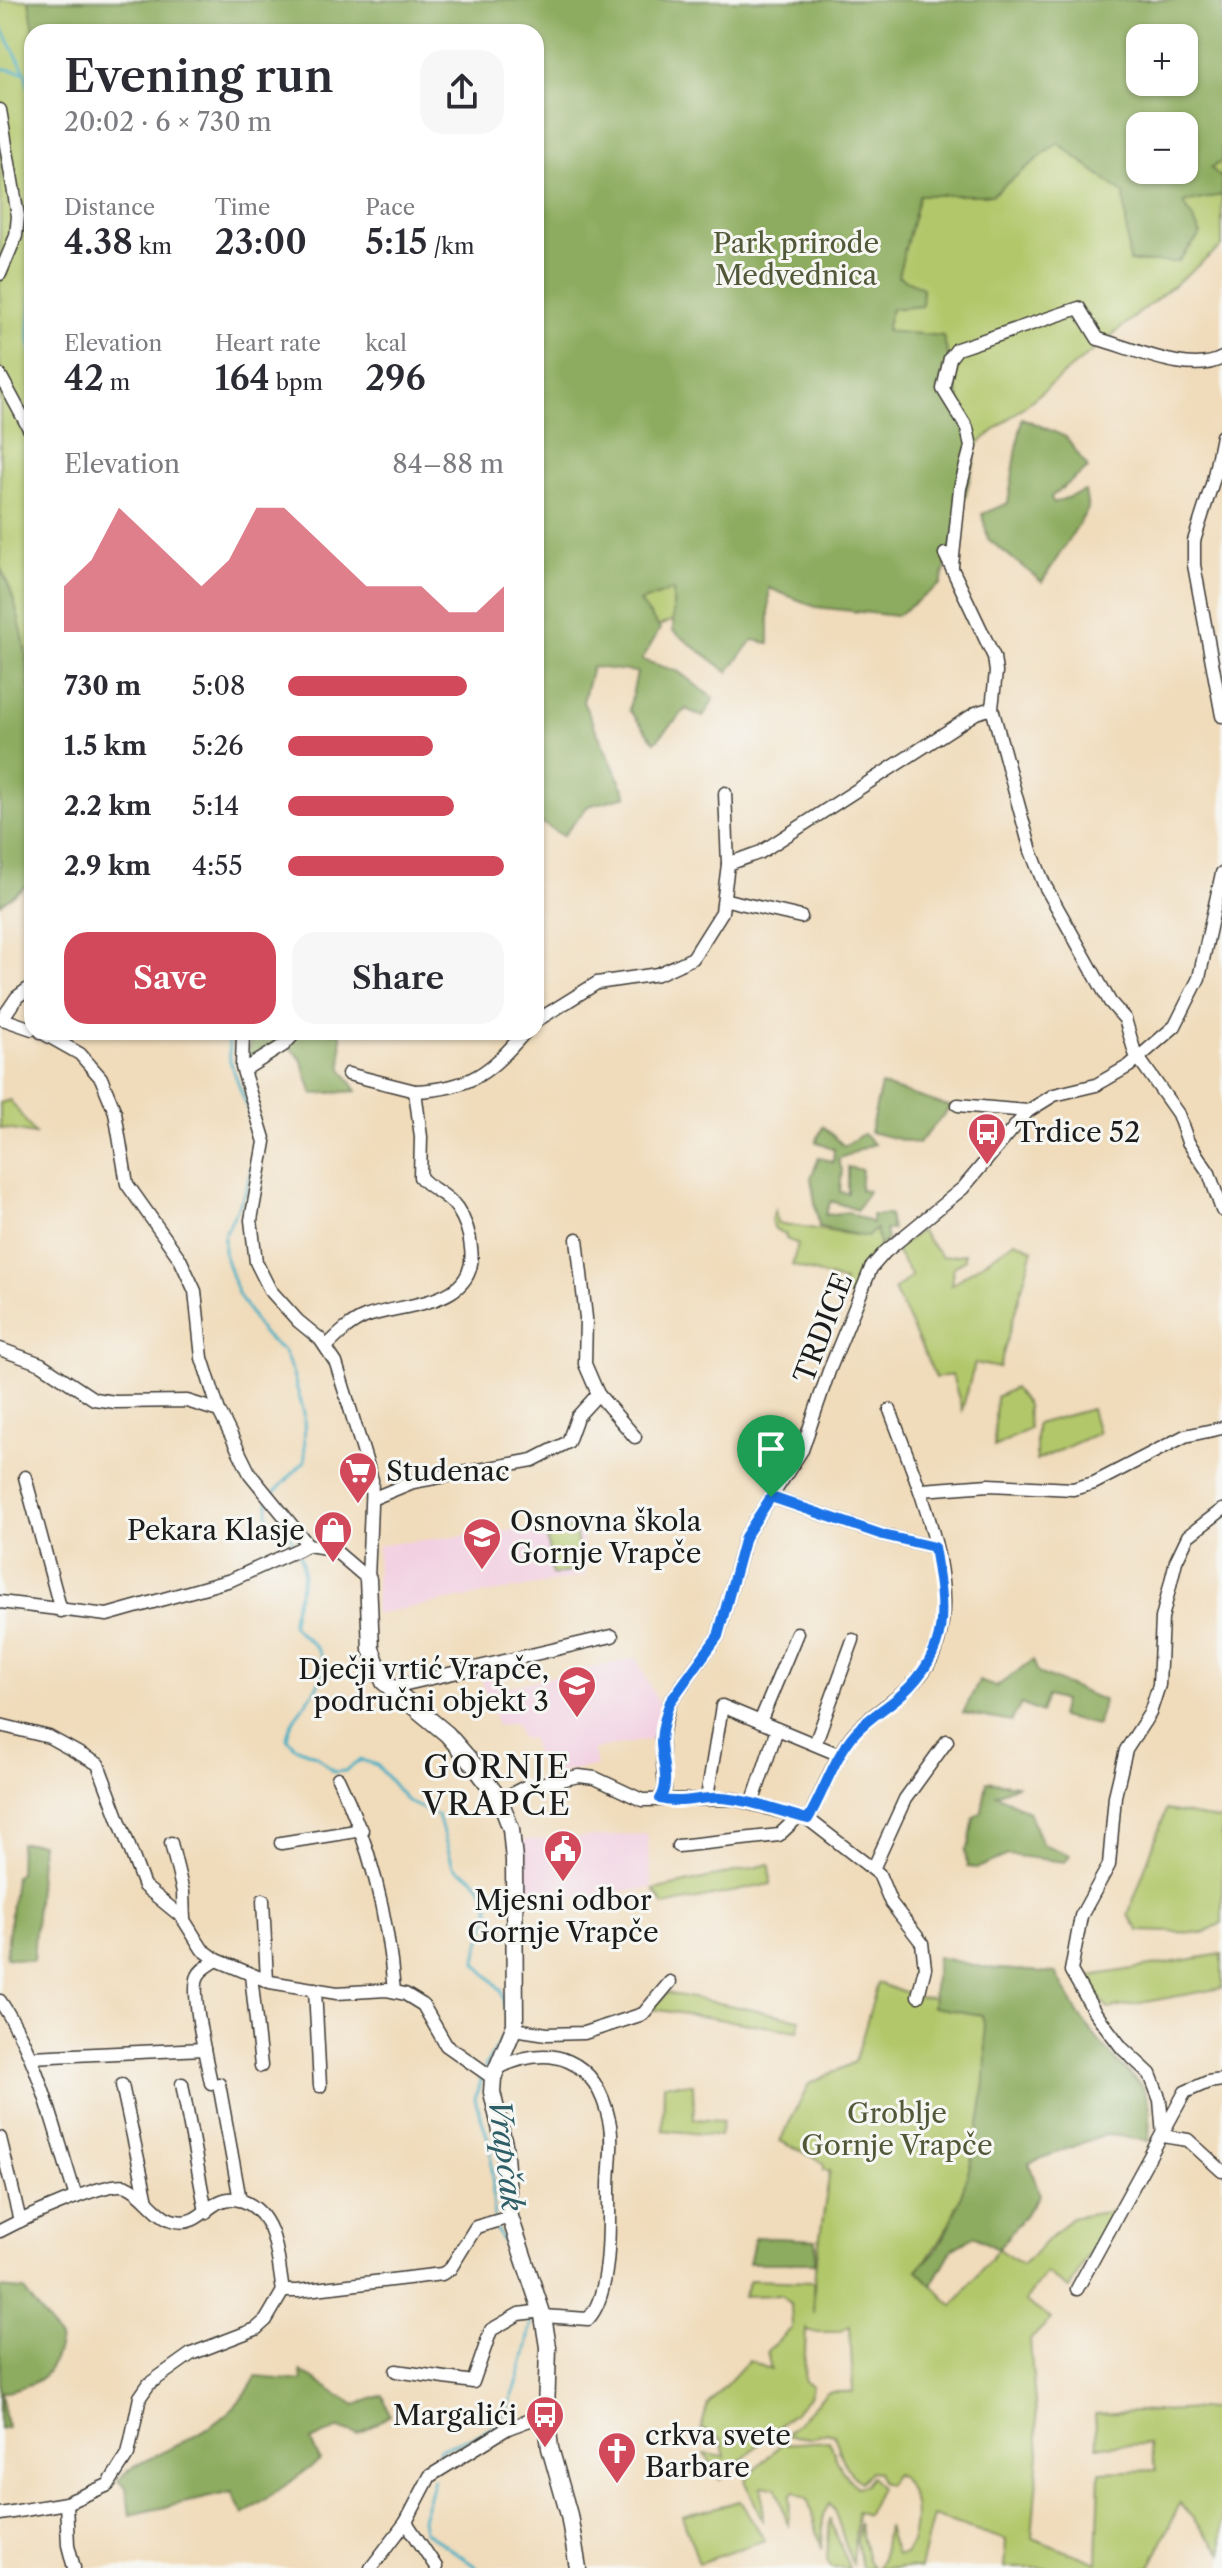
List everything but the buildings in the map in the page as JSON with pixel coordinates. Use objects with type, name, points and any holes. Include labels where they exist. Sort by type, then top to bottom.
[{"type":"main road","points":[[368,1579],[371,1649],[377,1670],[389,1688],[447,1734],[500,1800],[514,1847],[514,2029],[490,2073],[504,2144],[500,2219],[548,2347],[546,2414],[550,2448],[570,2520],[578,2568]]},
{"type":"street","points":[[0,110],[18,216],[16,236],[0,274]]},
{"type":"street","points":[[952,566],[960,488],[971,447],[967,428],[943,389],[950,358],[957,349],[1079,308],[1098,339],[1183,364],[1204,366],[1222,358]]},
{"type":"street","points":[[0,375],[24,419]]},
{"type":"street","points":[[1222,436],[1213,481],[1194,541],[1194,565],[1222,716]]},
{"type":"street","points":[[945,554],[994,657],[996,672],[992,708],[1039,872],[1110,1002],[1125,1019],[1140,1059],[1178,1114],[1188,1142],[1215,1174],[1222,1210]]},
{"type":"street","points":[[728,864],[761,852],[967,719],[992,708]]},
{"type":"street","points":[[544,1016],[597,983],[658,974],[687,962],[705,944],[727,900],[725,793]]},
{"type":"street","name":"TRDICE","points":[[660,1799],[665,1788],[661,1738],[665,1714],[670,1702],[718,1636],[745,1537],[793,1466],[811,1430],[829,1371],[877,1258],[963,1188],[1028,1111],[1054,1095],[1096,1085],[1140,1059],[1175,1026],[1199,978],[1222,873]]},
{"type":"street","points":[[727,900],[801,917]]},
{"type":"street","points":[[24,992],[1,1019],[24,1026]]},
{"type":"street","points":[[55,1040],[80,1054],[93,1067],[108,1092],[115,1112],[127,1184],[180,1259],[195,1291],[202,1358],[219,1411],[300,1548]]},
{"type":"street","points":[[243,1040],[244,1070],[265,1142],[251,1220],[256,1262],[281,1305],[326,1347],[340,1374],[367,1462],[374,1498],[368,1579]]},
{"type":"street","points":[[244,1070],[289,1040]]},
{"type":"street","points":[[348,1074],[415,1091],[450,1086],[487,1073],[518,1040]]},
{"type":"street","points":[[326,1347],[364,1317],[442,1297],[459,1285],[469,1271],[471,1244],[463,1218],[447,1195],[420,1177],[421,1137],[415,1091]]},
{"type":"street","points":[[958,1105],[1028,1111]]},
{"type":"street","points":[[577,1239],[586,1318],[585,1364],[598,1394],[635,1437]]},
{"type":"street","points":[[0,1349],[41,1364],[94,1399],[115,1402],[187,1401],[219,1411]]},
{"type":"street","points":[[374,1498],[413,1482],[543,1456],[568,1442],[577,1417],[598,1394]]},
{"type":"street","points":[[678,1846],[779,1835],[803,1818],[855,1733],[904,1693],[932,1656],[939,1640],[944,1609],[934,1547],[922,1490],[890,1410]]},
{"type":"street","points":[[922,1490],[989,1485],[1073,1489],[1094,1483],[1185,1436],[1222,1428]]},
{"type":"street","points":[[25,1477],[61,1611]]},
{"type":"street","points":[[771,1497],[883,1535],[934,1547]]},
{"type":"street","points":[[1163,2136],[1160,2100],[1150,2074],[1122,2048],[1094,2011],[1071,1971],[1081,1916],[1109,1865],[1115,1796],[1126,1750],[1150,1713],[1159,1685],[1162,1618],[1176,1561],[1188,1536],[1222,1510]]},
{"type":"street","points":[[0,1602],[107,1615],[231,1580],[300,1548],[333,1549],[368,1579]]},
{"type":"street","points":[[760,1722],[797,1633]]},
{"type":"street","points":[[389,1688],[612,1636]]},
{"type":"street","points":[[815,1744],[853,1640]]},
{"type":"street","points":[[707,1797],[722,1706],[840,1755]]},
{"type":"street","points":[[0,1725],[49,1737],[98,1764],[144,1886],[184,1920],[194,1939],[217,1960],[267,1981],[348,1993],[394,1991],[423,2005],[446,2045],[490,2073],[529,2055],[563,2056],[589,2078],[610,2122],[609,2231],[601,2300],[588,2319],[536,2312],[491,2330],[473,2382],[396,2371]]},
{"type":"street","points":[[752,1804],[777,1729]]},
{"type":"street","points":[[874,1867],[905,1799],[947,1741]]},
{"type":"street","points":[[500,1800],[525,1787],[579,1776],[595,1778],[642,1800],[673,1802],[707,1797],[752,1804],[803,1818],[874,1867],[891,1903],[922,1943],[925,1968],[918,1996]]},
{"type":"street","points":[[338,1778],[362,1830],[387,1927],[394,1991]]},
{"type":"street","points":[[281,1843],[362,1830]]},
{"type":"street","points":[[171,1843],[183,1892],[184,1920]]},
{"type":"street","points":[[263,1900],[267,1981]]},
{"type":"street","points":[[217,1960],[201,1971],[196,1981],[204,2049],[215,2083],[240,2200]]},
{"type":"street","points":[[251,1975],[261,2066]]},
{"type":"street","points":[[514,2029],[547,2034],[584,2033],[643,2014],[670,1982]]},
{"type":"street","points":[[315,1989],[320,2086]]},
{"type":"street","points":[[0,2001],[20,2031],[31,2057],[76,2197]]},
{"type":"street","points":[[31,2057],[204,2049]]},
{"type":"street","points":[[1077,2289],[1185,2092],[1191,2087],[1222,2080]]},
{"type":"street","points":[[182,2084],[206,2212]]},
{"type":"street","points":[[122,2085],[147,2201]]},
{"type":"street","points":[[1163,2136],[1188,2140],[1222,2171]]},
{"type":"street","points":[[0,2140],[20,2221]]},
{"type":"street","points":[[0,2231],[76,2197],[123,2185],[175,2221],[193,2220],[224,2200],[240,2200],[257,2209],[269,2224],[283,2291],[266,2320],[256,2329],[191,2354],[149,2384],[140,2397],[128,2454],[117,2475],[99,2490],[66,2503],[0,2514]]},
{"type":"street","points":[[283,2291],[442,2274],[450,2269],[471,2232],[500,2219]]},
{"type":"street","points":[[371,2568],[406,2522],[434,2472],[508,2428],[546,2414]]},
{"type":"street","points":[[66,2503],[68,2545],[74,2568]]},
{"type":"street","points":[[406,2522],[436,2567]]},
{"type":"shaded area","name":"Osnovna škola Gornje Vrapče","points":[[581,1523],[586,1576],[375,1614],[378,1545]]},
{"type":"shaded area","name":"Dječji vrtić Vrapče, područni objekt 3","points":[[636,1658],[662,1710],[657,1738],[593,1750],[596,1766],[548,1774],[544,1758],[536,1760],[531,1738],[521,1739],[515,1723],[497,1726],[481,1679],[498,1675],[502,1688]]},
{"type":"shaded area","points":[[647,1834],[652,1888],[525,1902],[522,1840]]},
{"type":"green space","name":"Park prirode Medvednica","points":[[0,0],[1222,0],[1222,246],[843,553],[583,656],[544,138],[544,24],[24,24],[24,806],[0,803]]},
{"type":"green space","name":"Park prirode Medvednica","points":[[29,0],[1222,0],[1222,161],[1211,168],[1222,179],[1222,195],[1184,203],[1201,234],[1178,262],[1129,262],[1124,194],[1058,143],[992,195],[919,195],[898,276],[923,288],[922,306],[891,309],[886,331],[943,336],[975,460],[941,584],[896,616],[816,607],[769,588],[769,643],[753,640],[728,672],[673,631],[673,590],[640,602],[660,629],[642,660],[679,672],[714,699],[703,717],[686,709],[655,742],[629,710],[637,672],[592,667],[583,702],[627,796],[588,806],[563,836],[544,824],[544,24],[33,24]]},
{"type":"green space","points":[[1022,418],[1066,437],[1088,468],[1051,497],[1053,503],[1085,491],[1088,509],[1042,582],[988,539],[982,514],[1008,503]]},
{"type":"green space","points":[[0,567],[14,600],[24,644],[24,888],[0,904]]},
{"type":"green space","points":[[250,1040],[279,1040],[249,1060]]},
{"type":"green space","points":[[284,1040],[341,1040],[342,1069],[357,1091],[313,1094],[301,1059]]},
{"type":"green space","points":[[881,1085],[951,1107],[918,1144],[870,1132]]},
{"type":"green space","points":[[10,1100],[35,1134],[0,1128],[0,1103]]},
{"type":"green space","points":[[823,1126],[844,1146],[863,1134],[874,1144],[838,1159],[842,1170],[840,1192],[848,1193],[848,1167],[862,1170],[860,1190],[868,1191],[857,1210],[831,1201],[825,1215],[848,1212],[872,1223],[872,1215],[889,1215],[892,1230],[885,1230],[887,1239],[880,1248],[876,1229],[867,1237],[819,1227],[811,1178],[819,1157],[833,1162],[834,1149],[816,1142]]},
{"type":"green space","points":[[775,1210],[777,1223],[867,1237],[876,1228],[880,1248],[855,1298],[840,1293],[844,1282],[792,1265],[798,1244],[775,1229],[771,1220]]},
{"type":"green space","points":[[920,1231],[942,1257],[965,1254],[965,1259],[953,1268],[951,1285],[1015,1241],[1033,1249],[999,1368],[975,1363],[962,1410],[952,1375],[936,1378],[894,1290],[912,1276],[895,1250]]},
{"type":"green space","points":[[1014,1388],[1027,1405],[1029,1429],[994,1447],[996,1397]]},
{"type":"green space","points":[[1091,1409],[1098,1433],[1036,1461],[1036,1424]]},
{"type":"green space","points":[[575,1528],[581,1570],[552,1575],[546,1532]]},
{"type":"green space","points":[[1033,1660],[1038,1673],[1103,1700],[1098,1725],[1059,1717],[1063,1701],[1047,1696],[1041,1713],[1021,1704],[1011,1722],[963,1713],[979,1681],[996,1687]]},
{"type":"green space","points":[[987,1781],[1017,1785],[996,1794],[1028,1811],[1042,1844],[1070,1855],[1065,1862],[1008,1855],[978,1868],[967,1867],[965,1850],[969,1845],[974,1817],[982,1812]]},
{"type":"green space","points":[[1166,1810],[1222,1820],[1222,1923],[1203,1933],[1139,1931],[1128,1915]]},
{"type":"green space","points":[[20,1843],[41,1843],[33,1961],[6,1957],[15,1876],[19,1873]]},
{"type":"green space","points":[[770,1864],[771,1884],[664,1906],[654,1890]]},
{"type":"green space","points":[[1222,1954],[1222,1988],[1108,2009],[1085,1977]]},
{"type":"green space","points":[[937,1957],[986,1968],[1056,1973],[1079,2015],[1107,2051],[1143,2087],[1150,2107],[1149,2141],[1106,2134],[1029,2163],[1040,2195],[998,2249],[974,2236],[953,2248],[932,2285],[917,2270],[938,2247],[960,2197],[977,2134],[986,2069],[982,2015],[932,2007]]},
{"type":"green space","name":"Groblje Gornje Vrapče","points":[[878,1983],[916,1997],[989,2001],[982,2107],[967,2179],[938,2243],[917,2270],[953,2306],[998,2249],[1022,2265],[1070,2218],[1112,2211],[1069,2289],[1046,2273],[1025,2301],[1051,2319],[1030,2340],[1039,2454],[1032,2538],[1097,2563],[1100,2472],[1156,2470],[1148,2444],[1097,2446],[1095,2414],[1222,2408],[1222,2553],[1180,2503],[1150,2568],[1004,2568],[1006,2540],[933,2516],[920,2568],[877,2568],[882,2561],[887,2527],[896,2555],[905,2554],[913,2535],[913,2500],[903,2480],[895,2474],[887,2485],[881,2482],[878,2472],[870,2471],[860,2482],[846,2467],[834,2435],[827,2432],[810,2438],[786,2435],[827,2392],[853,2392],[850,2326],[839,2332],[808,2332],[806,2329],[804,2381],[812,2386],[809,2398],[720,2480],[705,2454],[725,2457],[721,2439],[701,2429],[708,2404],[749,2360],[771,2370],[767,2351],[792,2328],[791,2305],[781,2295],[743,2296],[750,2280],[813,2282],[813,2314],[815,2270],[830,2170],[824,2170],[824,2163],[780,2141],[809,2084],[855,2062]]},
{"type":"green space","points":[[667,1993],[800,2019],[798,2031],[652,2009]]},
{"type":"green space","points":[[664,2084],[693,2084],[694,2119],[723,2121],[720,2136],[663,2130]]},
{"type":"green space","points":[[755,2237],[816,2240],[815,2263],[749,2263]]},
{"type":"green space","points":[[0,2288],[24,2290],[60,2339],[48,2372],[34,2383],[1,2392],[7,2427],[0,2429]]},
{"type":"green space","points":[[301,2371],[355,2405],[383,2395],[390,2415],[358,2435],[339,2428],[311,2441],[320,2461],[243,2515],[232,2492],[130,2515],[126,2487],[118,2481],[127,2472],[214,2423],[237,2403],[256,2377],[302,2381]]},
{"type":"green space","points":[[829,2441],[842,2471],[856,2487],[865,2485],[871,2476],[880,2488],[866,2516],[857,2512],[853,2564],[836,2515],[829,2504],[823,2515],[822,2549],[808,2500],[795,2492],[790,2495],[789,2527],[776,2487],[762,2486],[763,2522],[745,2480],[781,2444]]},
{"type":"green space","points":[[740,2501],[765,2540],[699,2563],[682,2516]]},
{"type":"green space","points":[[830,2518],[849,2568],[832,2568],[827,2560]]},
{"type":"green space","points":[[859,2523],[868,2560],[874,2568],[862,2568],[857,2542]]},
{"type":"waterway","points":[[1209,0],[1222,2]]},
{"type":"waterway","name":"Vrapčak","points":[[0,24],[24,70]]},
{"type":"waterway","points":[[0,68],[24,72]]},
{"type":"waterway","name":"Vrapčak","points":[[229,1040],[230,1061],[252,1121],[255,1153],[246,1191],[224,1236],[224,1253],[237,1292],[262,1333],[284,1352],[304,1413],[305,1461],[272,1495]]},
{"type":"waterway","name":"Vrapčak","points":[[268,1501],[268,1517],[288,1532],[295,1545]]},
{"type":"waterway","name":"Vrapčak","points":[[298,1552],[303,1571],[292,1624],[316,1648],[323,1664],[317,1686],[290,1727],[287,1738],[295,1747],[317,1756],[334,1772],[345,1771],[361,1760],[377,1765],[408,1802],[438,1816],[453,1866],[474,1879],[488,1901],[488,1921],[476,1963],[501,1990],[507,2017],[506,2028]]},
{"type":"waterway","name":"Vrapčak","points":[[485,2067],[501,2039]]},
{"type":"waterway","name":"Vrapčak","points":[[482,2074],[475,2099],[491,2148],[494,2218]]},
{"type":"waterway","name":"Vrapčak","points":[[494,2226],[521,2275]]},
{"type":"waterway","name":"Vrapčak","points":[[434,2468],[440,2449],[484,2432],[504,2415],[520,2373],[532,2317]]},
{"type":"waterway","name":"Vrapčak","points":[[434,2480],[422,2519],[424,2531],[478,2568]]},
{"type":"place","name":"Trdice 52","points":[[987,1166]]},
{"type":"place","name":"Studenac","points":[[358,1505]]},
{"type":"place","name":"Pekara Klasje","points":[[333,1564]]},
{"type":"place","name":"Osnovna škola Gornje Vrapče","points":[[482,1571]]},
{"type":"place","name":"Dječji vrtić Vrapče, područni objekt 3","points":[[577,1719]]},
{"type":"place","name":"Mjesni odbor Gornje Vrapče","points":[[563,1883]]},
{"type":"place","name":"Margalići","points":[[545,2449]]},
{"type":"place","name":"crkva svete Barbare","points":[[617,2485]]},
{"type":"district","name":"GORNJE VRAPČE","points":[[497,1784]]},
{"type":"route","points":[[771,1497],[883,1535],[934,1547],[943,1604],[939,1640],[923,1672],[904,1693],[855,1733],[840,1755],[808,1819],[734,1799],[707,1797],[673,1802],[660,1799],[665,1788],[661,1738],[665,1714],[670,1702],[718,1636],[745,1537],[771,1497]]}]
